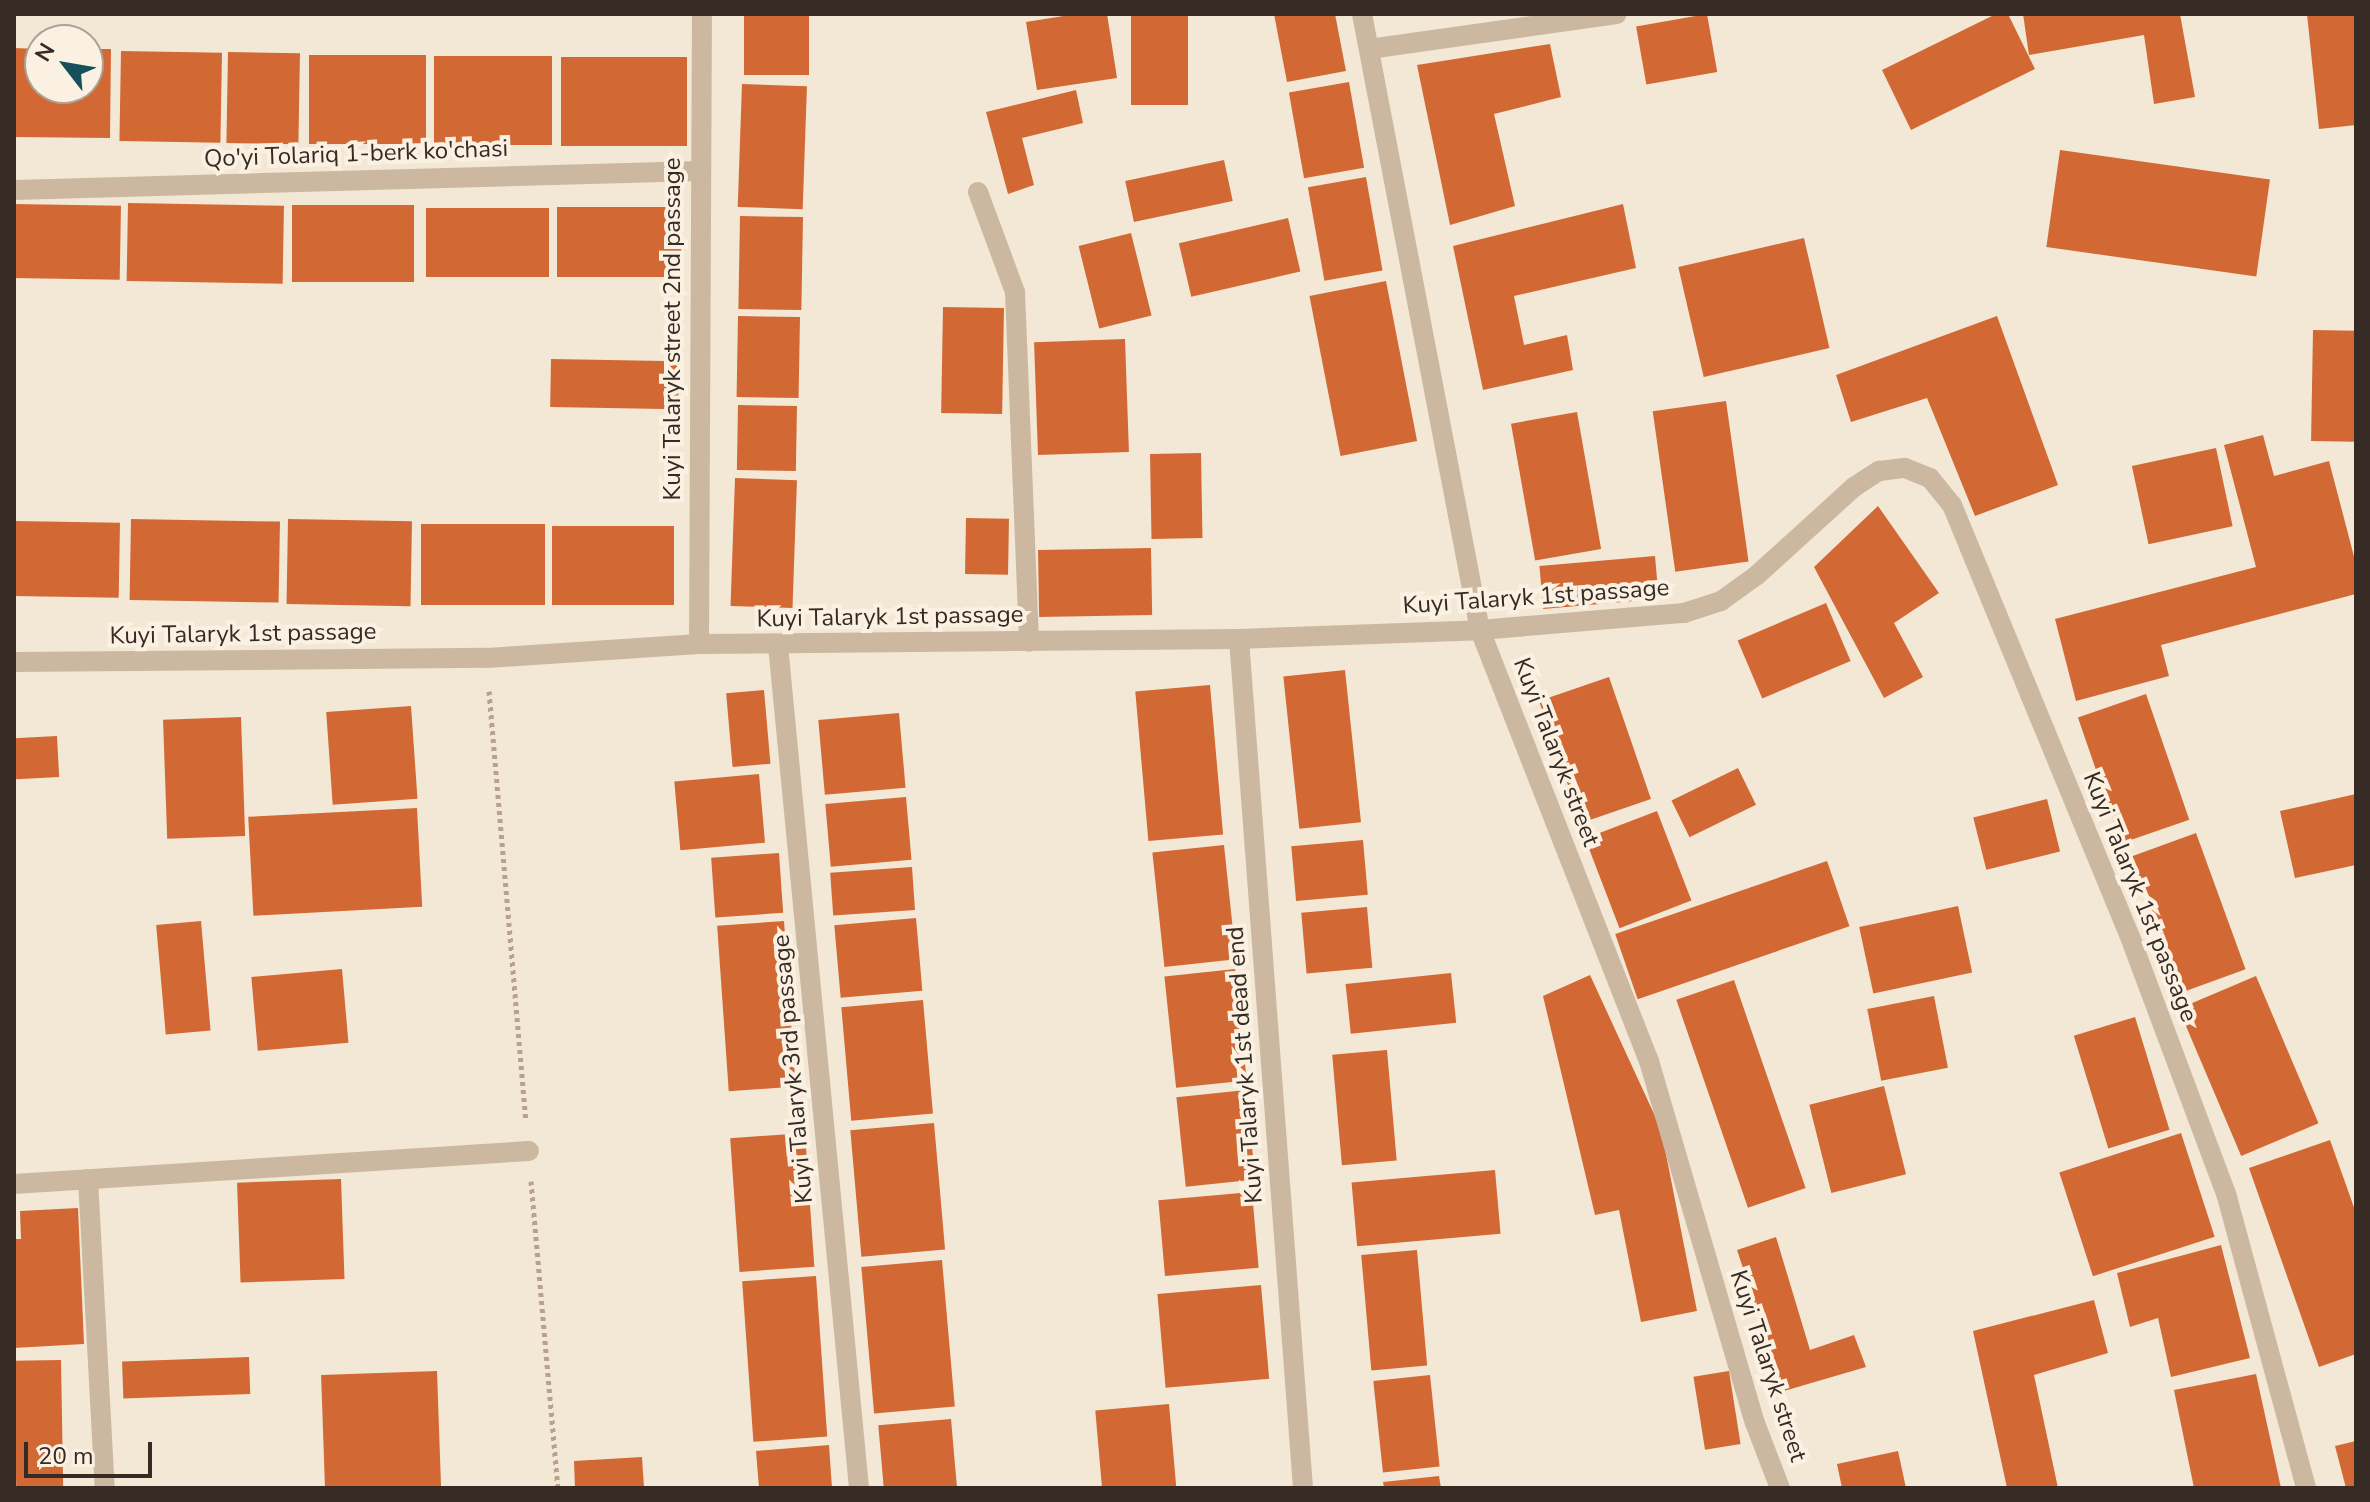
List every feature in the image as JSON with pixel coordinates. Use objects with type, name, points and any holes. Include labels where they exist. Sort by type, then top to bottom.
[{"type":"street","name":"Kuyi Talaryk street 2nd passage","points":[[699,644],[702,14]]},
{"type":"street","name":"Kuyi Talaryk street","points":[[1362,14],[1480,630],[1649,1061],[1755,1423],[1780,1488]]},
{"type":"street","points":[[1369,49],[1617,14]]},
{"type":"street","name":"Qo'yi Tolariq 1-berk ko'chasi","points":[[14,190],[699,171]]},
{"type":"street","points":[[978,192],[1015,292],[1029,642]]},
{"type":"street","name":"Kuyi Talaryk 1st passage","points":[[14,662],[487,658],[699,644],[1239,639],[1480,630],[1684,613],[1721,601],[1854,487],[1879,471],[1905,468],[1930,478],[1952,505],[2133,945],[2222,1182],[2306,1488]]},
{"type":"street","name":"Kuyi Talaryk 1st dead end","points":[[1239,639],[1303,1488]]},
{"type":"street","name":"Kuyi Talaryk 3rd passage","points":[[778,645],[859,1488]]},
{"type":"street","points":[[14,1184],[529,1151]]},
{"type":"street","points":[[88,1179],[105,1488]]},
{"type":"path","points":[[487,658],[558,1488]]},
{"type":"building","points":[[744,14],[809,14],[809,75],[744,75]]},
{"type":"building","points":[[1076,14],[1107,14],[1117,78],[1037,90],[1026,22]]},
{"type":"building","points":[[1131,14],[1188,14],[1188,105],[1131,105]]},
{"type":"building","points":[[1274,14],[1335,14],[1346,71],[1287,82]]},
{"type":"building","points":[[1707,14],[1717,72],[1646,85],[1636,27]]},
{"type":"building","points":[[1996,14],[2008,14],[2035,69],[1911,130],[1882,70]]},
{"type":"building","points":[[2023,14],[2180,14],[2195,97],[2154,104],[2144,35],[2029,55]]},
{"type":"building","points":[[2307,14],[2356,14],[2356,125],[2319,129]]},
{"type":"building","points":[[1550,44],[1561,97],[1494,114],[1515,206],[1450,225],[1417,65]]},
{"type":"building","points":[[14,48],[24,48],[24,104],[104,104],[104,49],[111,49],[110,138],[14,137]]},
{"type":"building","points":[[121,51],[222,53],[220,143],[119,141]]},
{"type":"building","points":[[228,52],[300,53],[298,144],[226,143]]},
{"type":"building","points":[[309,55],[426,55],[426,144],[309,144]]},
{"type":"building","points":[[434,56],[552,56],[552,145],[434,145]]},
{"type":"building","points":[[561,57],[687,57],[687,146],[561,146]]},
{"type":"building","points":[[1349,82],[1364,168],[1304,178],[1289,93]]},
{"type":"building","points":[[742,84],[807,86],[803,209],[738,207]]},
{"type":"building","points":[[1076,90],[1083,123],[1022,138],[1034,185],[1008,194],[986,112]]},
{"type":"building","points":[[2060,150],[2270,180],[2256,277],[2046,247]]},
{"type":"building","points":[[1224,160],[1233,201],[1134,222],[1125,181]]},
{"type":"building","points":[[1366,177],[1382,271],[1324,281],[1308,187]]},
{"type":"building","points":[[128,203],[284,206],[283,284],[127,281]]},
{"type":"building","points":[[14,204],[121,206],[120,280],[14,278]]},
{"type":"building","points":[[1623,204],[1636,268],[1514,296],[1524,345],[1567,335],[1573,370],[1483,390],[1453,246]]},
{"type":"building","points":[[292,205],[414,205],[414,282],[292,282]]},
{"type":"building","points":[[557,207],[681,207],[681,277],[557,277]]},
{"type":"building","points":[[426,208],[549,208],[549,277],[426,277]]},
{"type":"building","points":[[740,216],[803,217],[801,310],[738,309]]},
{"type":"building","points":[[1288,218],[1300,272],[1191,297],[1179,243]]},
{"type":"building","points":[[1131,233],[1152,315],[1099,329],[1079,246]]},
{"type":"building","points":[[1804,238],[1829,348],[1704,377],[1678,267]]},
{"type":"building","points":[[1386,281],[1417,441],[1341,456],[1309,296]]},
{"type":"building","points":[[943,307],[1004,308],[1002,414],[941,413]]},
{"type":"building","points":[[738,316],[800,317],[799,398],[737,397]]},
{"type":"building","points":[[1997,316],[2058,485],[1975,516],[1927,398],[1851,422],[1836,375]]},
{"type":"building","points":[[2313,330],[2356,331],[2354,442],[2311,441]]},
{"type":"building","points":[[1125,339],[1129,452],[1038,455],[1034,342]]},
{"type":"building","points":[[551,359],[679,361],[678,409],[550,407]]},
{"type":"building","points":[[1726,401],[1749,561],[1675,572],[1653,411]]},
{"type":"building","points":[[738,405],[797,406],[796,471],[737,470]]},
{"type":"building","points":[[1577,412],[1601,549],[1535,561],[1511,424]]},
{"type":"building","points":[[2263,435],[2274,476],[2329,461],[2356,564],[2356,594],[2161,645],[2169,676],[2076,701],[2055,619],[2256,567],[2224,445]]},
{"type":"building","points":[[2216,448],[2233,526],[2149,544],[2132,466]]},
{"type":"building","points":[[1201,453],[1202,538],[1151,539],[1150,454]]},
{"type":"building","points":[[735,478],[797,480],[792,608],[731,606]]},
{"type":"building","points":[[1878,506],[1939,593],[1894,623],[1923,677],[1884,698],[1814,567]]},
{"type":"building","points":[[966,518],[1009,519],[1008,575],[965,574]]},
{"type":"building","points":[[131,519],[280,522],[279,603],[130,600]]},
{"type":"building","points":[[288,519],[412,521],[410,606],[287,604]]},
{"type":"building","points":[[14,521],[120,523],[119,598],[14,596]]},
{"type":"building","points":[[421,524],[545,524],[545,605],[421,605]]},
{"type":"building","points":[[552,526],[674,526],[674,605],[552,605]]},
{"type":"building","points":[[1151,548],[1152,615],[1039,617],[1038,550]]},
{"type":"building","points":[[1655,556],[1659,599],[1543,609],[1539,566]]},
{"type":"building","points":[[1826,603],[1851,661],[1762,699],[1738,641]]},
{"type":"building","points":[[1345,670],[1361,822],[1299,829],[1283,676]]},
{"type":"building","points":[[1609,677],[1651,799],[1581,823],[1539,701]]},
{"type":"building","points":[[1210,685],[1223,834],[1148,841],[1135,692]]},
{"type":"building","points":[[764,690],[770,764],[733,767],[726,693]]},
{"type":"building","points":[[2146,694],[2189,820],[2121,843],[2078,717]]},
{"type":"building","points":[[411,706],[417,799],[333,805],[326,712]]},
{"type":"building","points":[[899,713],[906,788],[825,795],[818,720]]},
{"type":"building","points":[[241,717],[245,836],[167,839],[163,720]]},
{"type":"building","points":[[57,736],[59,777],[16,779],[14,738]]},
{"type":"building","points":[[1738,768],[1756,805],[1689,837],[1671,800]]},
{"type":"building","points":[[759,774],[765,843],[680,850],[674,781]]},
{"type":"building","points":[[2356,794],[2356,865],[2295,878],[2280,811]]},
{"type":"building","points":[[906,797],[911,860],[831,867],[825,804]]},
{"type":"building","points":[[2047,799],[2060,851],[1986,870],[1973,817]]},
{"type":"building","points":[[417,808],[422,907],[253,916],[248,817]]},
{"type":"building","points":[[1657,811],[1691,901],[1620,928],[1585,839]]},
{"type":"building","points":[[2196,833],[2246,969],[2182,993],[2132,856]]},
{"type":"building","points":[[1363,840],[1368,895],[1296,901],[1291,846]]},
{"type":"building","points":[[1224,845],[1236,959],[1164,967],[1152,853]]},
{"type":"building","points":[[779,853],[783,913],[715,918],[711,858]]},
{"type":"building","points":[[1827,861],[1849,926],[1638,999],[1615,934]]},
{"type":"building","points":[[912,867],[915,910],[833,916],[830,873]]},
{"type":"building","points":[[1958,906],[1972,973],[1873,994],[1859,927]]},
{"type":"building","points":[[1367,907],[1372,968],[1307,974],[1301,913]]},
{"type":"building","points":[[916,918],[922,991],[841,998],[834,925]]},
{"type":"building","points":[[201,921],[211,1031],[166,1035],[156,925]]},
{"type":"building","points":[[784,921],[796,1087],[729,1091],[717,926]]},
{"type":"building","points":[[342,969],[348,1043],[258,1051],[251,977]]},
{"type":"building","points":[[1235,969],[1247,1080],[1176,1088],[1164,976]]},
{"type":"building","points":[[1451,973],[1456,1023],[1351,1034],[1346,984]]},
{"type":"building","points":[[1590,975],[1661,1129],[1697,1311],[1641,1322],[1619,1210],[1595,1215],[1543,996]]},
{"type":"building","points":[[2256,976],[2319,1123],[2241,1156],[2179,1009]]},
{"type":"building","points":[[1734,980],[1806,1188],[1748,1208],[1676,1000]]},
{"type":"building","points":[[1934,996],[1948,1068],[1881,1081],[1867,1009]]},
{"type":"building","points":[[923,1000],[933,1114],[851,1121],[841,1007]]},
{"type":"building","points":[[2135,1017],[2169,1130],[2108,1149],[2074,1036]]},
{"type":"building","points":[[1387,1050],[1397,1161],[1342,1165],[1332,1055]]},
{"type":"building","points":[[1884,1086],[1906,1174],[1831,1193],[1809,1105]]},
{"type":"building","points":[[1246,1090],[1255,1180],[1186,1187],[1176,1097]]},
{"type":"building","points":[[934,1123],[945,1250],[861,1257],[850,1130]]},
{"type":"building","points":[[805,1133],[814,1267],[740,1272],[730,1138]]},
{"type":"building","points":[[2181,1133],[2215,1237],[2093,1276],[2059,1173]]},
{"type":"building","points":[[2330,1140],[2356,1213],[2356,1354],[2319,1367],[2249,1168]]},
{"type":"building","points":[[1495,1170],[1501,1234],[1357,1246],[1352,1183]]},
{"type":"building","points":[[341,1179],[344,1279],[241,1283],[237,1183]]},
{"type":"building","points":[[1252,1192],[1259,1268],[1165,1276],[1158,1200]]},
{"type":"building","points":[[78,1208],[84,1344],[14,1348],[14,1239],[21,1239],[20,1211]]},
{"type":"building","points":[[1776,1237],[1810,1350],[1854,1335],[1866,1367],[1784,1391],[1737,1250]]},
{"type":"building","points":[[2221,1245],[2250,1358],[2171,1377],[2158,1318],[2130,1327],[2117,1273]]},
{"type":"building","points":[[1417,1250],[1427,1366],[1371,1370],[1361,1255]]},
{"type":"building","points":[[942,1260],[955,1406],[874,1414],[861,1267]]},
{"type":"building","points":[[816,1276],[827,1437],[753,1442],[742,1281]]},
{"type":"building","points":[[1261,1285],[1269,1379],[1166,1388],[1157,1294]]},
{"type":"building","points":[[2094,1300],[2108,1353],[2034,1375],[2058,1488],[2007,1488],[1973,1331]]},
{"type":"building","points":[[249,1357],[250,1394],[123,1398],[122,1361]]},
{"type":"building","points":[[61,1360],[63,1487],[16,1488],[14,1361]]},
{"type":"building","points":[[437,1371],[441,1488],[325,1488],[321,1375]]},
{"type":"building","points":[[1729,1371],[1741,1444],[1705,1450],[1693,1377]]},
{"type":"building","points":[[2256,1374],[2281,1488],[2194,1488],[2174,1390]]},
{"type":"building","points":[[1430,1375],[1440,1466],[1383,1472],[1373,1381]]},
{"type":"building","points":[[1169,1404],[1176,1488],[1102,1488],[1095,1410]]},
{"type":"building","points":[[951,1419],[957,1488],[884,1488],[878,1425]]},
{"type":"building","points":[[2356,1441],[2356,1488],[2346,1488],[2335,1446]]},
{"type":"building","points":[[829,1445],[832,1488],[759,1488],[756,1451]]},
{"type":"building","points":[[1898,1451],[1906,1488],[1842,1488],[1837,1464]]},
{"type":"building","points":[[642,1457],[644,1488],[575,1488],[574,1461]]},
{"type":"building","points":[[1439,1476],[1441,1488],[1384,1488],[1383,1482]]}]
